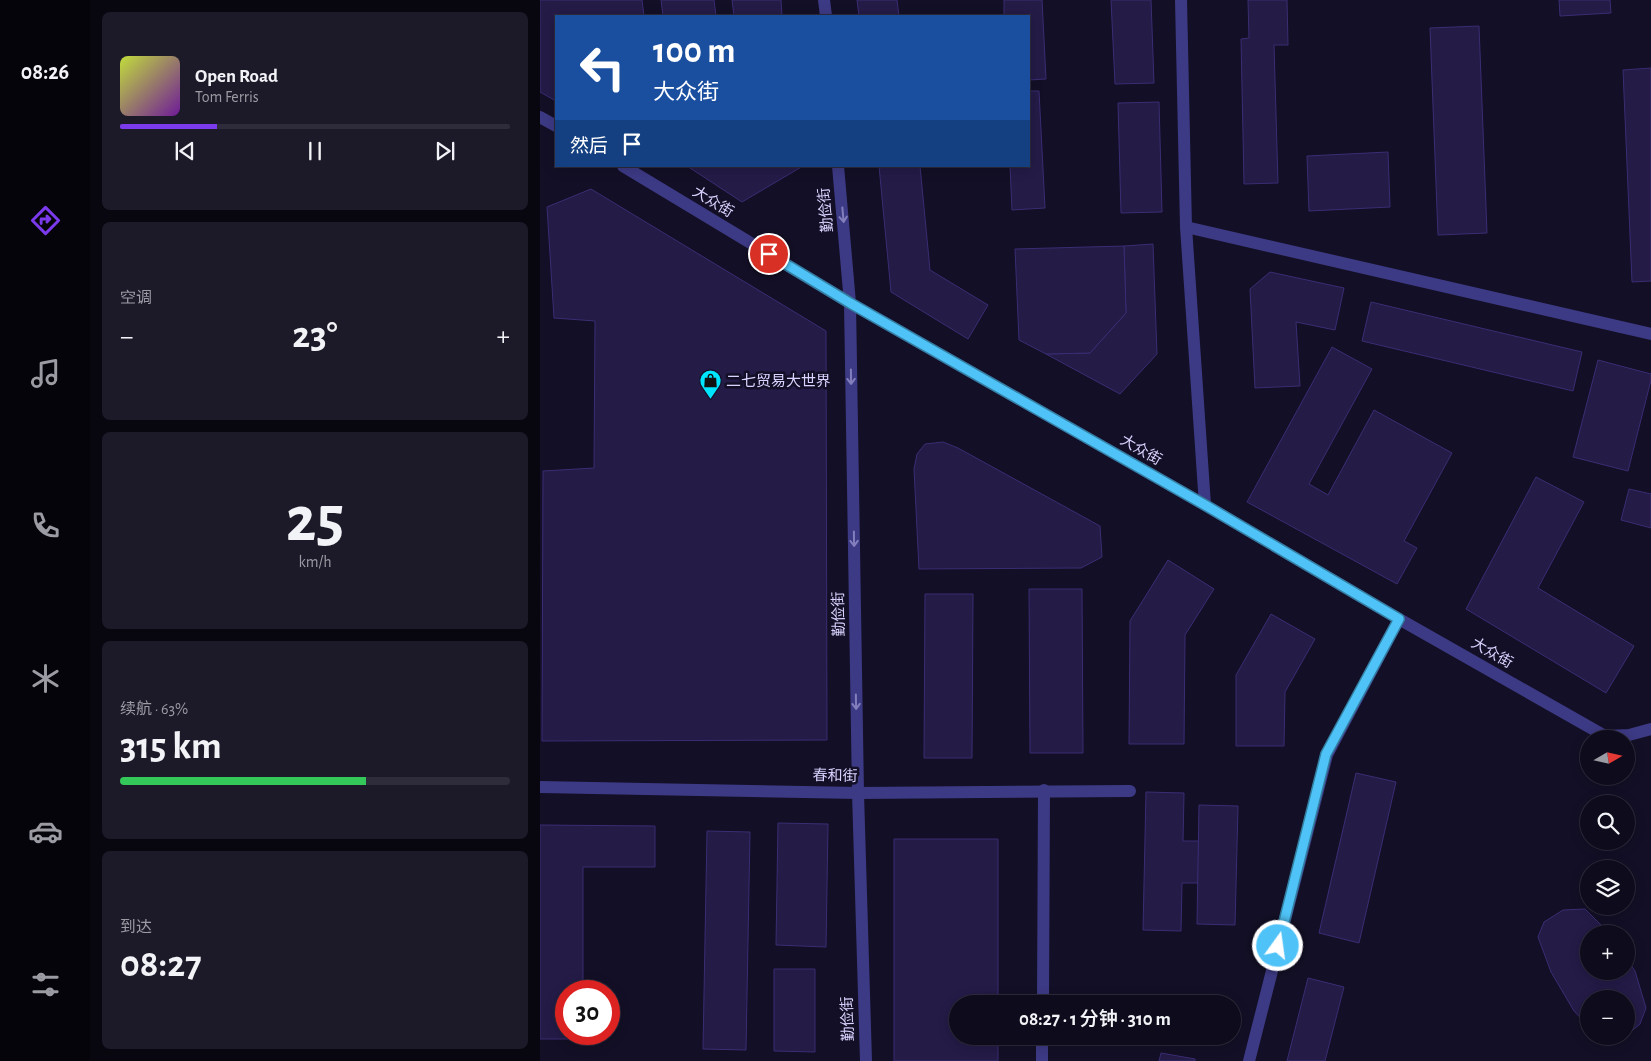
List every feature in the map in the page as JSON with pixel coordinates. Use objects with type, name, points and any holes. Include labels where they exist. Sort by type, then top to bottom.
[{"type":"street","points":[[824,0],[826,15]]},
{"type":"street","points":[[1180,0],[1186,227],[1205,505]]},
{"type":"street","points":[[540,117],[555,125]]},
{"type":"street","name":"大众街","points":[[624,167],[850,303],[1605,736],[1629,735],[1651,729]]},
{"type":"street","name":"勤俭街","points":[[838,167],[850,303],[858,793],[866,1061]]},
{"type":"street","points":[[1186,227],[1651,334]]},
{"type":"street","points":[[1249,1061],[1326,754],[1399,619]]},
{"type":"street","name":"春和街","points":[[540,788],[858,793],[1044,790],[1130,791]]},
{"type":"street","points":[[1042,995],[1044,790]]},
{"type":"street","points":[[1042,1045],[1042,1061]]},
{"type":"building","points":[[540,0],[642,0],[644,15],[555,15],[555,100],[540,92]]},
{"type":"building","points":[[661,0],[714,0],[716,15],[663,15]]},
{"type":"building","points":[[732,0],[781,0],[782,15],[734,15]]},
{"type":"building","points":[[857,0],[897,0],[899,15],[859,15]]},
{"type":"building","points":[[1004,0],[1042,0],[1046,79],[1030,80],[1030,15],[1004,15]]},
{"type":"building","points":[[1111,0],[1151,0],[1154,83],[1115,84]]},
{"type":"building","points":[[1248,0],[1287,0],[1288,45],[1274,45],[1278,183],[1244,184],[1241,39],[1249,38]]},
{"type":"building","points":[[1559,0],[1610,0],[1611,13],[1560,16]]},
{"type":"building","points":[[1479,26],[1487,233],[1438,235],[1430,28]]},
{"type":"building","points":[[1651,68],[1651,281],[1632,282],[1623,70]]},
{"type":"building","points":[[1030,91],[1039,91],[1045,208],[1012,210],[1010,167],[1030,167]]},
{"type":"building","points":[[1159,102],[1162,212],[1121,213],[1118,103]]},
{"type":"building","points":[[1388,152],[1390,207],[1309,211],[1307,156]]},
{"type":"building","points":[[689,167],[801,167],[742,202]]},
{"type":"building","points":[[879,167],[920,167],[930,270],[988,305],[968,339],[891,292]]},
{"type":"building","name":"二七贸易大世界","points":[[591,189],[826,331],[827,740],[542,741],[543,471],[594,468],[595,321],[554,318],[547,207]]},
{"type":"building","points":[[1153,244],[1157,354],[1120,394],[1046,354],[1090,353],[1126,313],[1124,246]]},
{"type":"building","points":[[1124,246],[1126,313],[1090,353],[1046,354],[1019,340],[1015,249]]},
{"type":"building","points":[[1270,272],[1344,288],[1335,330],[1296,322],[1300,386],[1255,388],[1250,289]]},
{"type":"building","points":[[1371,302],[1582,352],[1573,391],[1362,341]]},
{"type":"building","points":[[1332,347],[1372,369],[1309,484],[1328,495],[1374,410],[1452,453],[1404,541],[1417,548],[1397,584],[1247,502]]},
{"type":"building","points":[[1598,360],[1651,374],[1628,471],[1573,457]]},
{"type":"building","points":[[943,442],[958,448],[1100,526],[1102,557],[1081,568],[919,569],[914,469],[917,454],[925,444]]},
{"type":"building","points":[[1536,477],[1584,502],[1538,588],[1634,646],[1606,693],[1466,609]]},
{"type":"building","points":[[1629,489],[1651,494],[1651,528],[1621,520]]},
{"type":"building","points":[[1168,560],[1214,589],[1185,635],[1184,744],[1129,744],[1130,621]]},
{"type":"building","points":[[1029,589],[1082,589],[1083,753],[1030,753]]},
{"type":"building","points":[[925,594],[973,594],[972,758],[924,758]]},
{"type":"building","points":[[1271,614],[1315,639],[1285,692],[1284,746],[1236,746],[1236,675]]},
{"type":"building","points":[[1356,773],[1396,782],[1359,943],[1319,933]]},
{"type":"building","points":[[1146,792],[1184,793],[1183,841],[1199,841],[1198,883],[1182,883],[1181,931],[1143,930]]},
{"type":"building","points":[[1199,805],[1238,806],[1235,925],[1197,924]]},
{"type":"building","points":[[778,823],[828,824],[826,947],[776,945]]},
{"type":"building","points":[[540,825],[655,826],[655,867],[583,867],[583,980],[555,980],[555,1039],[540,1039]]},
{"type":"building","points":[[707,831],[750,832],[746,1050],[703,1049]]},
{"type":"building","points":[[894,839],[998,839],[998,995],[949,995],[949,1045],[998,1045],[998,1061],[894,1061]]},
{"type":"building","points":[[1580,909],[1580,915],[1591,915],[1601,925],[1580,925],[1580,980],[1635,980],[1635,971],[1646,1008],[1640,1024],[1635,1028],[1635,990],[1580,990],[1580,1017],[1574,1011],[1551,972],[1538,937],[1544,922],[1563,910]]},
{"type":"building","points":[[774,969],[815,969],[815,1052],[774,1051]]},
{"type":"building","points":[[1308,978],[1344,987],[1325,1061],[1287,1061]]},
{"type":"building","points":[[1161,1053],[1195,1059],[1195,1061],[1159,1061]]},
{"type":"place","name":"二七贸易大世界","points":[[710,400]]},
{"type":"route","points":[[769,254],[850,303],[1205,505],[1399,619],[1326,754],[1278,946]]}]
